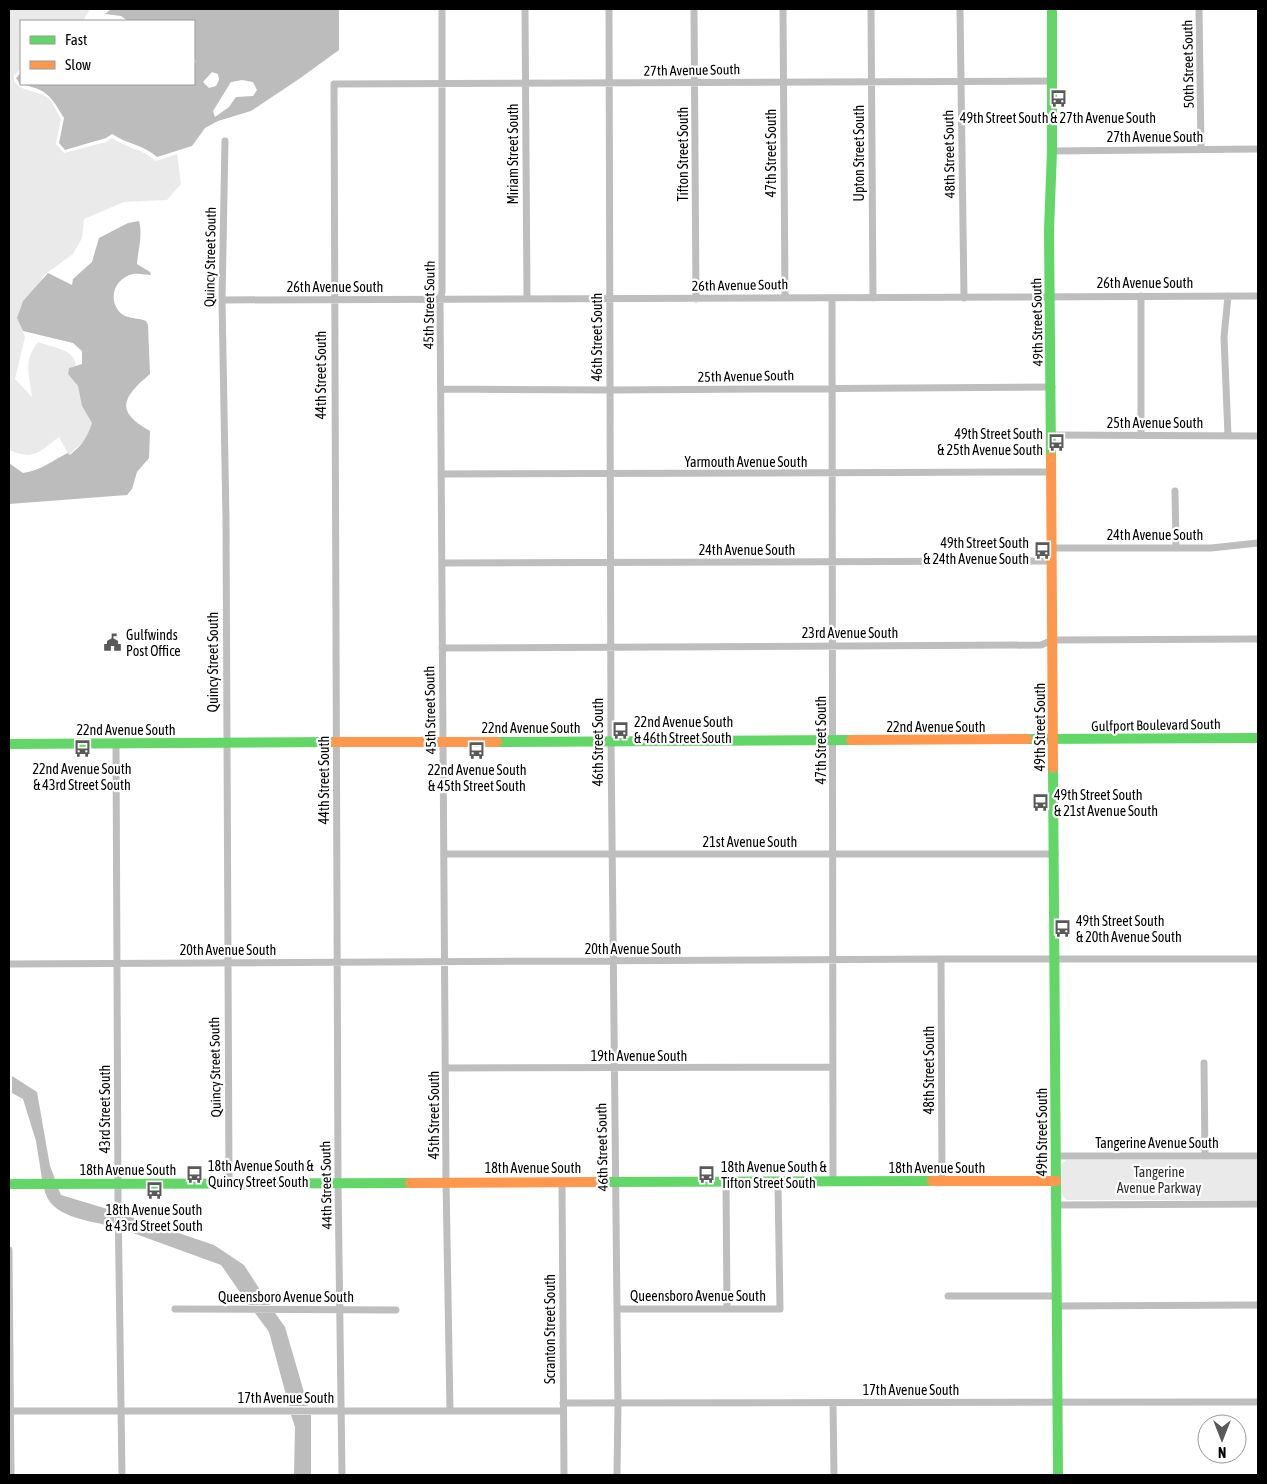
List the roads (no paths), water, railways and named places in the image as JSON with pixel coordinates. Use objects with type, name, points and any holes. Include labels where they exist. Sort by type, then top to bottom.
[{"type":"main road","name":"49th Street South","points":[[1052,9],[1052,151],[1049,230],[1052,387],[1058,1475]]},
{"type":"main road","name":"Gulfport Boulevard South","points":[[1054,740],[1258,738]]},
{"type":"main road","name":"22nd Avenue South","points":[[9,744],[1054,740]]},
{"type":"main road","name":"18th Avenue South","points":[[9,1184],[446,1181],[778,1183],[1056,1181]]},
{"type":"street","name":"45th Street South","points":[[442,9],[442,292],[440,299],[446,1181],[450,1411]]},
{"type":"street","name":"Miriam Street South","points":[[525,9],[526,299]]},
{"type":"street","name":"46th Street South","points":[[609,9],[610,742],[618,1404],[617,1475]]},
{"type":"street","name":"Tifton Street South","points":[[694,9],[696,299]]},
{"type":"street","name":"47th Street South","points":[[783,9],[785,297]]},
{"type":"street","name":"Upton Street South","points":[[871,9],[873,298]]},
{"type":"street","name":"48th Street South","points":[[960,9],[964,298]]},
{"type":"street","name":"50th Street South","points":[[1199,9],[1201,149]]},
{"type":"street","name":"27th Avenue South","points":[[334,84],[1051,81]]},
{"type":"street","name":"44th Street South","points":[[334,84],[333,299],[338,1182],[342,1475]]},
{"type":"street","name":"Quincy Street South","points":[[224,141],[222,300],[226,519],[229,1183]]},
{"type":"street","name":"27th Avenue South","points":[[1052,151],[1258,149]]},
{"type":"street","points":[[1140,296],[1141,435]]},
{"type":"street","points":[[1228,296],[1224,336],[1228,436]]},
{"type":"street","name":"26th Avenue South","points":[[222,300],[1258,296]]},
{"type":"street","name":"47th Street South","points":[[832,298],[834,1182]]},
{"type":"street","name":"25th Avenue South","points":[[441,389],[610,390],[1052,387]]},
{"type":"street","name":"25th Avenue South","points":[[1052,435],[1258,436]]},
{"type":"street","name":"Yarmouth Avenue South","points":[[441,474],[1052,472]]},
{"type":"street","points":[[1176,491],[1176,548]]},
{"type":"street","name":"24th Avenue South","points":[[1052,548],[1211,548],[1258,543]]},
{"type":"street","name":"24th Avenue South","points":[[443,563],[611,564],[1052,561]]},
{"type":"street","name":"23rd Avenue South","points":[[442,648],[1041,645],[1053,640],[1258,639]]},
{"type":"street","name":"43rd Street South","points":[[116,744],[116,963],[122,1475]]},
{"type":"street","name":"21st Avenue South","points":[[444,854],[1055,854]]},
{"type":"street","name":"20th Avenue South","points":[[9,964],[832,959],[1258,959]]},
{"type":"street","name":"48th Street South","points":[[941,959],[942,1182]]},
{"type":"street","points":[[1204,1064],[1205,1156]]},
{"type":"street","name":"19th Avenue South","points":[[446,1068],[833,1068]]},
{"type":"street","name":"Tangerine Avenue South","points":[[1056,1156],[1258,1156]]},
{"type":"street","name":"Scranton Street South","points":[[562,1182],[564,1475]]},
{"type":"street","points":[[726,1183],[727,1309]]},
{"type":"street","name":"Queensboro Avenue South","points":[[617,1309],[780,1309],[778,1183]]},
{"type":"street","points":[[1056,1205],[1258,1204]]},
{"type":"street","points":[[9,1250],[11,1475]]},
{"type":"street","points":[[948,1296],[1057,1301],[1258,1305]]},
{"type":"street","name":"Queensboro Avenue South","points":[[175,1309],[396,1310]]},
{"type":"street","name":"17th Avenue South","points":[[10,1411],[450,1411],[618,1404],[1258,1402]]},
{"type":"street","points":[[833,1403],[834,1475]]},
{"type":"place","name":"49th Street South & 27th Avenue South","points":[[1058,98]]},
{"type":"place","name":"49th Street South & 25th Avenue South","points":[[1057,442]]},
{"type":"place","name":"49th Street South & 24th Avenue South","points":[[1043,551]]},
{"type":"place","name":"Gulfwinds Post Office","points":[[112,643]]},
{"type":"place","name":"22nd Avenue South & 46th Street South","points":[[620,730]]},
{"type":"place","name":"22nd Avenue South & 43rd Street South","points":[[82,749]]},
{"type":"place","name":"22nd Avenue South & 45th Street South","points":[[477,750]]},
{"type":"place","name":"49th Street South & 21st Avenue South","points":[[1040,803]]},
{"type":"place","name":"49th Street South & 20th Avenue South","points":[[1062,929]]},
{"type":"place","name":"18th Avenue South & Quincy Street South","points":[[194,1174]]},
{"type":"place","name":"18th Avenue South & Tifton Street South","points":[[707,1175]]},
{"type":"place","name":"18th Avenue South & 43rd Street South","points":[[154,1190]]},
{"type":"park label","name":"Tangerine Avenue Parkway","points":[[1159,1180]]}]
